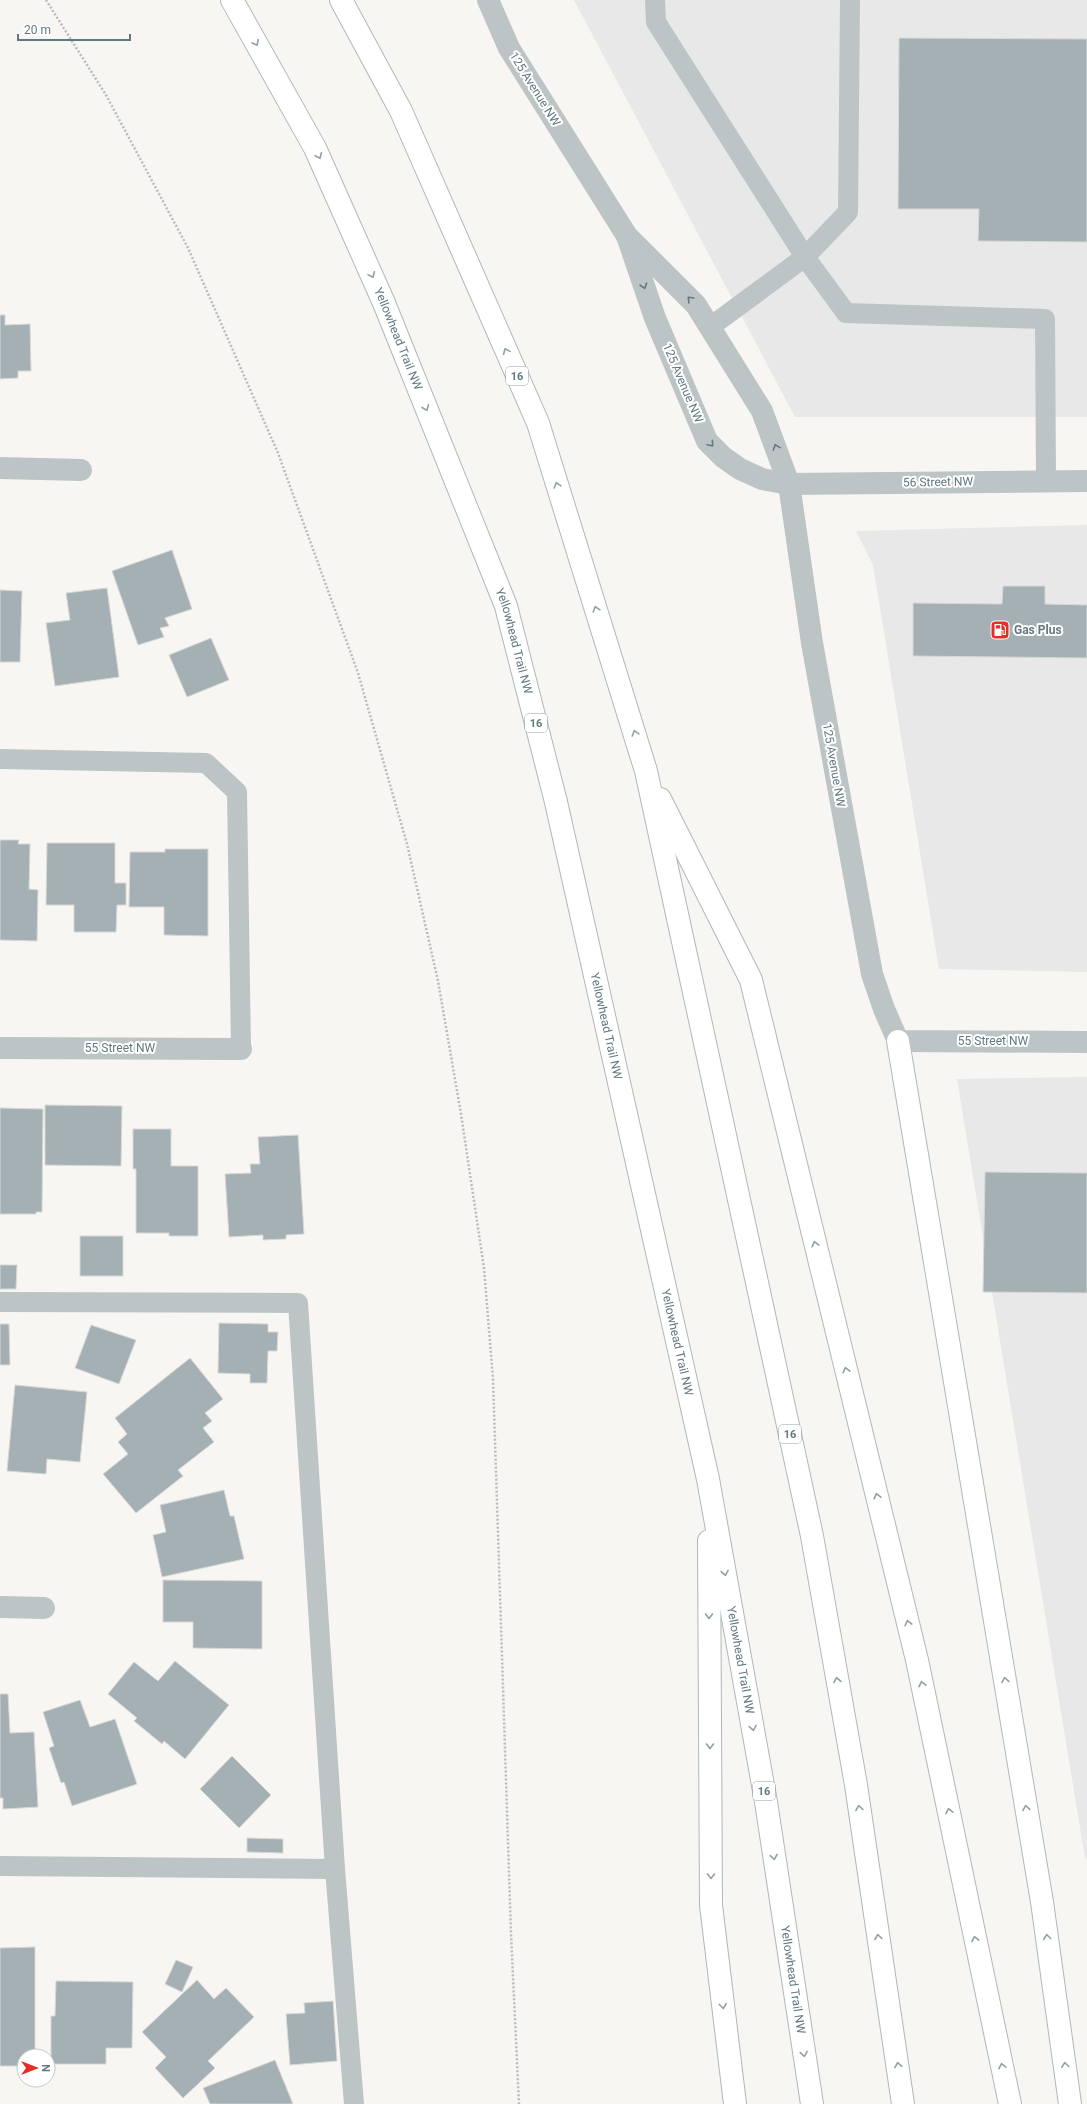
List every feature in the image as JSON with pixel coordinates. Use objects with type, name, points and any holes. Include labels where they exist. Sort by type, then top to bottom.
[{"type":"main road","name":"Yellowhead Trail NW","points":[[232,0],[315,148],[384,304],[506,606],[556,802],[708,1479],[766,1802],[812,2104]]},
{"type":"main road","name":"16","points":[[342,0],[401,111],[538,423],[646,771],[812,1536],[856,1784],[903,2104]]},
{"type":"main road","points":[[646,771],[751,980],[917,1660],[1010,2104]]},
{"type":"main road","points":[[898,1041],[1042,1902],[1070,2104]]},
{"type":"main road","points":[[708,1479],[711,1905],[735,2104]]},
{"type":"street","name":"125 Avenue NW","points":[[488,0],[509,48],[627,236],[696,305],[762,411],[789,484],[812,642],[872,974],[898,1041]]},
{"type":"street","name":"125 Avenue NW","points":[[627,236],[655,318],[707,441],[723,457],[740,469],[762,478],[789,484]]},
{"type":"street","points":[[0,468],[81,470]]},
{"type":"street","name":"56 Street NW","points":[[789,484],[1087,481]]},
{"type":"street","name":"55 Street NW","points":[[898,1041],[1087,1042]]},
{"type":"street","name":"55 Street NW","points":[[0,1048],[240,1049]]},
{"type":"street","points":[[0,1607],[44,1608]]},
{"type":"lane","points":[[655,0],[656,22],[805,257],[846,313],[1045,319],[1046,481]]},
{"type":"lane","points":[[710,327],[805,257],[848,212],[850,0]]},
{"type":"lane","points":[[0,759],[206,763],[237,792],[240,1049]]},
{"type":"lane","points":[[0,1302],[298,1303],[335,1869],[354,2104]]},
{"type":"lane","points":[[0,1866],[335,1869]]},
{"type":"path","points":[[46,0],[106,95],[188,248],[278,453],[358,673],[408,844],[438,981],[462,1114],[484,1268],[493,1379],[511,1934],[519,2104]]},
{"type":"shaded area","points":[[574,0],[1087,0],[1087,417],[795,417]]},
{"type":"shaded area","points":[[1087,525],[1087,972],[939,969],[873,565],[856,531]]},
{"type":"shaded area","points":[[1087,1077],[1087,1859],[1085,1858],[957,1079]]},
{"type":"building","points":[[899,38],[1087,39],[1087,242],[978,241],[979,209],[898,209]]},
{"type":"building","points":[[0,315],[5,315],[5,325],[30,324],[31,371],[18,371],[18,378],[0,379]]},
{"type":"building","points":[[172,550],[192,609],[165,618],[169,626],[160,628],[164,637],[138,645],[112,571]]},
{"type":"building","name":"Gas Plus","points":[[1003,586],[1045,586],[1045,604],[1087,605],[1087,658],[913,656],[913,603],[1002,604]]},
{"type":"building","points":[[107,588],[119,677],[55,686],[46,623],[70,620],[66,593]]},
{"type":"building","points":[[0,590],[22,591],[20,662],[0,662]]},
{"type":"building","points":[[211,638],[229,680],[187,697],[169,655]]},
{"type":"building","points":[[0,840],[19,840],[18,844],[30,844],[29,889],[38,890],[37,941],[0,940]]},
{"type":"building","points":[[47,843],[115,843],[115,883],[126,883],[126,905],[117,905],[116,932],[74,932],[74,905],[46,905]]},
{"type":"building","points":[[165,849],[208,849],[208,936],[164,935],[164,907],[129,907],[130,852],[165,852]]},
{"type":"building","points":[[45,1105],[122,1106],[121,1166],[45,1165]]},
{"type":"building","points":[[0,1108],[43,1109],[42,1212],[36,1212],[36,1214],[0,1214]]},
{"type":"building","points":[[133,1129],[171,1129],[171,1166],[198,1166],[198,1236],[169,1236],[169,1233],[136,1233],[136,1169],[133,1169]]},
{"type":"building","points":[[298,1135],[304,1234],[286,1235],[286,1239],[263,1240],[263,1235],[229,1237],[225,1174],[251,1173],[250,1164],[260,1164],[258,1137]]},
{"type":"building","points":[[985,1172],[1087,1173],[1087,1293],[983,1292]]},
{"type":"building","points":[[80,1236],[123,1236],[123,1276],[80,1276]]},
{"type":"building","points":[[0,1265],[17,1265],[16,1289],[0,1289]]},
{"type":"building","points":[[219,1323],[268,1324],[268,1332],[278,1332],[277,1351],[268,1351],[267,1383],[250,1383],[250,1374],[218,1373]]},
{"type":"building","points":[[0,1324],[9,1324],[10,1365],[0,1365]]},
{"type":"building","points":[[91,1325],[136,1340],[119,1384],[75,1368]]},
{"type":"building","points":[[190,1358],[223,1399],[205,1413],[212,1421],[203,1428],[214,1442],[178,1470],[183,1476],[136,1513],[103,1474],[128,1454],[118,1442],[127,1434],[115,1418]]},
{"type":"building","points":[[15,1385],[87,1392],[80,1462],[47,1459],[46,1474],[7,1471]]},
{"type":"building","points":[[224,1490],[230,1516],[234,1516],[244,1559],[162,1577],[153,1535],[166,1532],[160,1505]]},
{"type":"building","points":[[163,1580],[262,1581],[262,1649],[193,1648],[193,1622],[163,1622]]},
{"type":"building","points":[[175,1661],[229,1705],[185,1759],[164,1741],[162,1744],[134,1721],[137,1718],[108,1694],[134,1662],[158,1681]]},
{"type":"building","points":[[0,1694],[8,1694],[10,1733],[34,1732],[38,1807],[3,1809],[3,1798],[0,1798]]},
{"type":"building","points":[[80,1700],[90,1727],[115,1719],[137,1784],[72,1806],[64,1782],[61,1783],[49,1748],[54,1746],[43,1712]]},
{"type":"building","points":[[232,1756],[271,1795],[239,1828],[200,1789]]},
{"type":"building","points":[[247,1838],[283,1839],[283,1853],[247,1852]]},
{"type":"building","points":[[35,1947],[35,2048],[16,2048],[16,2066],[0,2066],[0,1948]]},
{"type":"building","points":[[176,1960],[193,1967],[182,1992],[165,1984]]},
{"type":"building","points":[[197,1980],[214,1999],[226,1988],[254,2017],[208,2061],[215,2068],[183,2098],[155,2068],[166,2057],[142,2032]]},
{"type":"building","points":[[56,1981],[133,1982],[132,2048],[106,2048],[106,2064],[56,2064],[56,2048],[51,2048],[51,2016],[55,2016]]},
{"type":"building","points":[[333,2001],[337,2061],[290,2065],[286,2014],[305,2013],[304,2003]]},
{"type":"building","points":[[275,2060],[293,2104],[210,2104],[203,2088]]},
{"type":"place","name":"Gas Plus","points":[[1000,630]]}]
